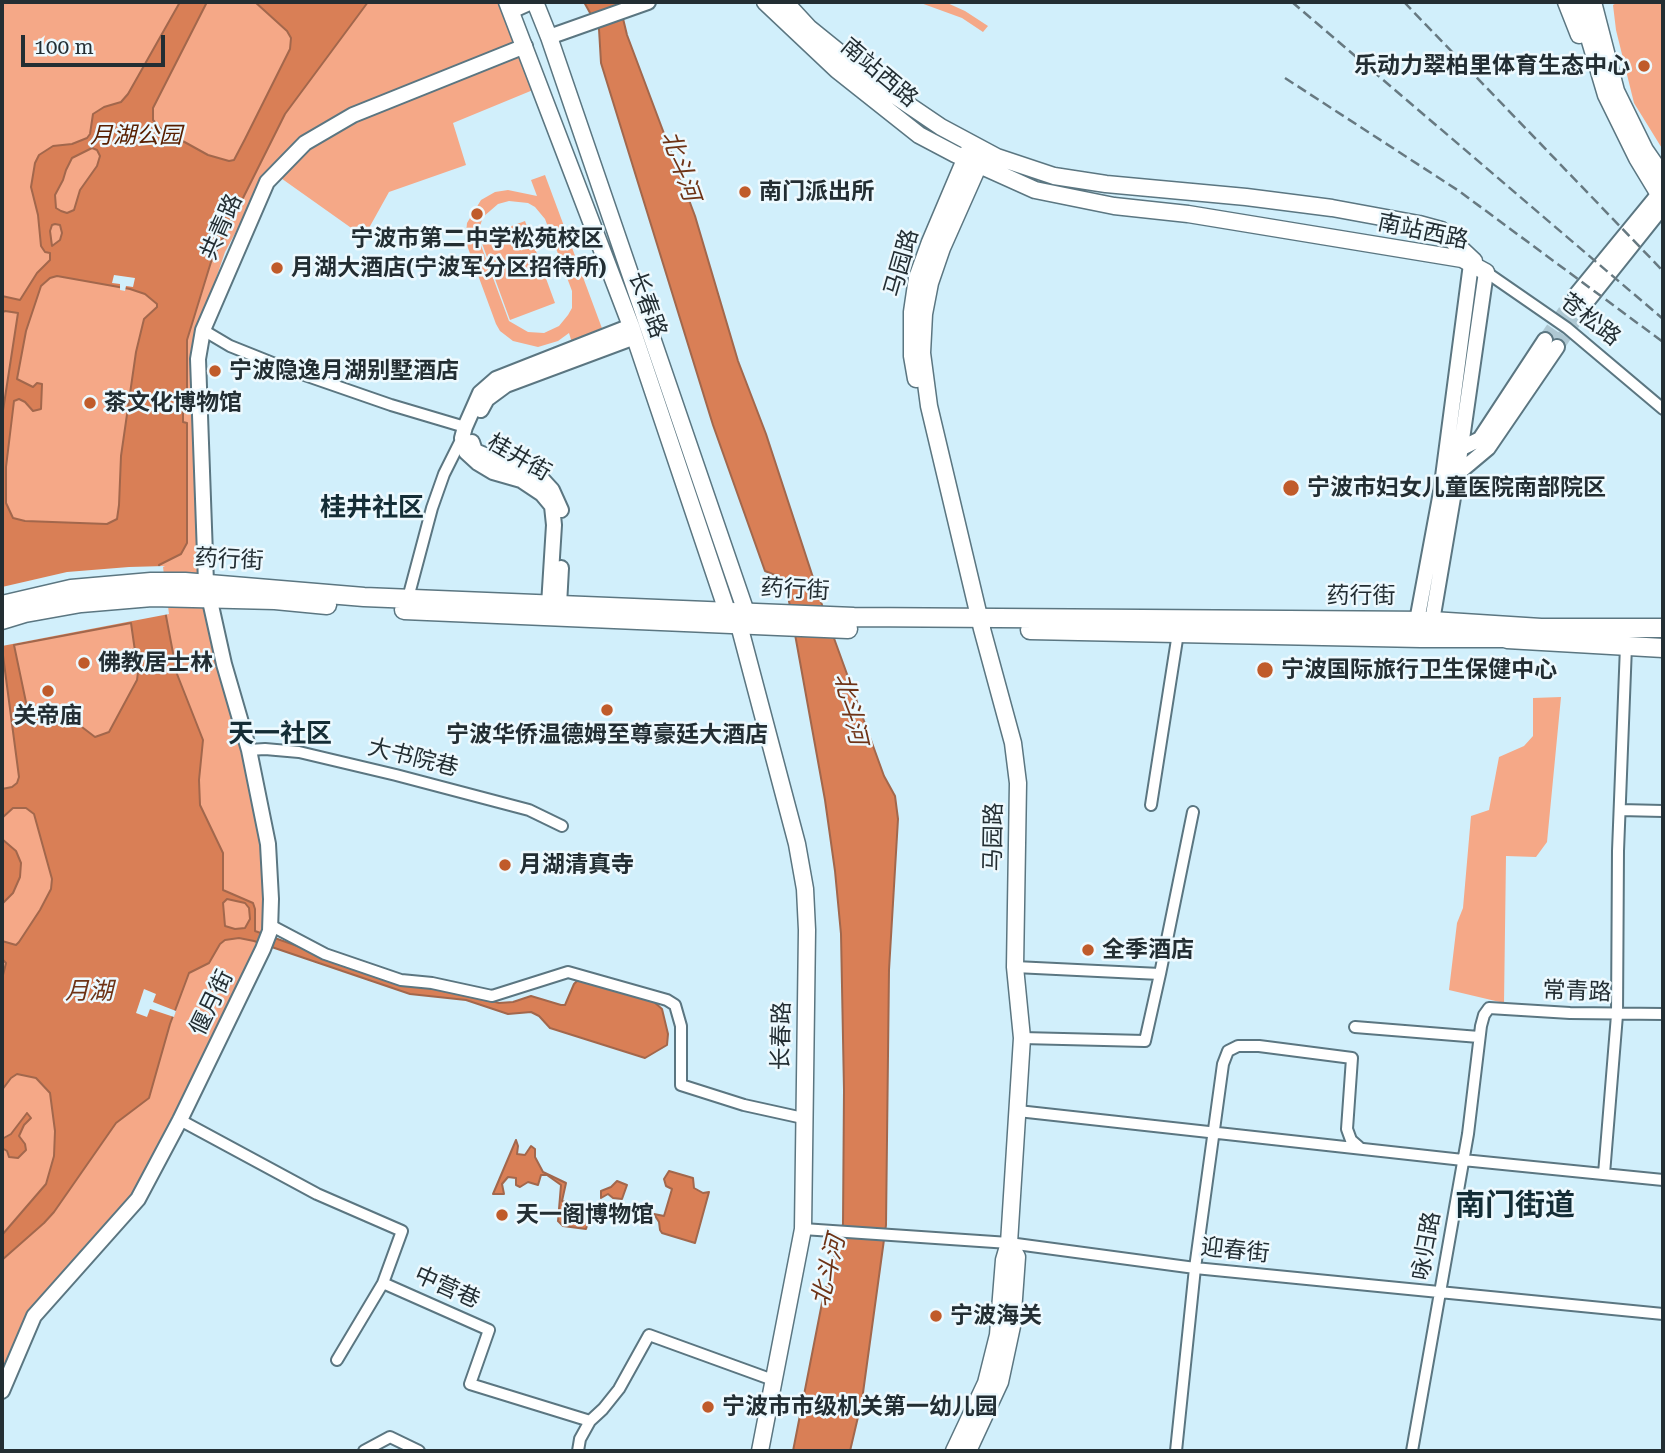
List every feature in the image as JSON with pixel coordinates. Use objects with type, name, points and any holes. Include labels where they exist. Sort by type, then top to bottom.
[{"type":"main road","name":"长春路","points":[[533,2],[549,37],[739,618],[797,844],[805,889],[807,930],[803,1229],[760,1451]]},
{"type":"main road","name":"南站西路","points":[[765,2],[837,70],[919,135],[1054,176],[1332,208],[1419,224],[1441,230],[1479,268]]},
{"type":"main road","name":"南站西路","points":[[785,2],[809,27],[882,87],[975,154],[1035,190],[1114,206],[1188,214],[1462,259],[1479,268]]},
{"type":"main road","points":[[1566,2],[1612,130],[1630,164],[1660,193]]},
{"type":"main road","points":[[1581,2],[1606,95],[1660,193]]},
{"type":"main road","points":[[1593,2],[1616,91],[1645,150],[1660,193]]},
{"type":"main road","name":"长春路","points":[[509,6],[739,618]]},
{"type":"main road","points":[[525,46],[549,37]]},
{"type":"main road","name":"马园路","points":[[954,1451],[986,1383],[998,1335],[1004,1259],[1009,1243],[1022,1038],[1015,967],[1018,783],[1013,743],[937,441],[926,418],[912,356],[912,312],[918,278],[930,242],[975,154]]},
{"type":"main road","name":"药行街","points":[[2,605],[71,589],[151,582],[185,590]]},
{"type":"main road","name":"药行街","points":[[2,620],[44,609],[185,590],[554,605],[739,618]]},
{"type":"main road","name":"药行街","points":[[208,590],[365,609],[854,623],[1423,627],[1495,632],[1587,633]]},
{"type":"main road","points":[[1495,632],[1577,620],[1663,618]]},
{"type":"main road","name":"药行街","points":[[981,623],[1178,633],[1423,627]]},
{"type":"main road","points":[[1587,633],[1663,628]]},
{"type":"main road","points":[[1495,632],[1663,648]]},
{"type":"main road","points":[[1587,633],[1663,635]]},
{"type":"main road","name":"马园路","points":[[968,1451],[1000,1382],[1012,1326],[1017,1257],[1009,1243]]},
{"type":"street","points":[[509,6],[533,2]]},
{"type":"street","points":[[549,37],[648,2]]},
{"type":"street","name":"共青路","points":[[208,590],[198,359],[203,330],[267,182],[306,143],[353,115],[525,46]]},
{"type":"street","name":"苍松路","points":[[1582,297],[1660,193]]},
{"type":"street","points":[[1423,627],[1457,474],[1479,268]]},
{"type":"street","points":[[1423,627],[1441,492],[1479,268]]},
{"type":"street","name":"苍松路","points":[[1479,268],[1567,328],[1663,409]]},
{"type":"street","points":[[203,330],[230,346],[290,370],[464,432],[444,474],[432,508],[408,598]]},
{"type":"street","name":"桂井街","points":[[554,605],[555,525],[552,506],[542,494],[522,480],[494,472],[478,463],[466,452],[464,432],[480,393],[496,379],[633,331]]},
{"type":"street","name":"桂井街","points":[[554,605],[563,524],[561,505],[541,478],[475,452],[471,441],[474,421],[487,399],[506,385],[633,331]]},
{"type":"street","name":"苍松路","points":[[1457,474],[1488,448],[1551,344],[1480,439],[1460,449]]},
{"type":"street","name":"偃月街","points":[[2,1391],[34,1316],[138,1199],[180,1120],[263,949],[270,928],[268,845],[249,750],[223,663],[208,590]]},
{"type":"street","points":[[1151,805],[1178,633]]},
{"type":"street","points":[[1604,1174],[1617,1015],[1619,810],[1626,646]]},
{"type":"street","name":"大书院巷","points":[[249,750],[299,752],[384,772],[529,810],[562,826]]},
{"type":"street","points":[[1619,810],[1663,811]]},
{"type":"street","points":[[1022,1038],[1145,1041],[1193,812]]},
{"type":"street","points":[[270,928],[325,954],[401,980],[432,983],[492,996],[568,972],[667,1000],[676,1005],[681,1026],[681,1085],[744,1105],[803,1118]]},
{"type":"street","points":[[1015,967],[1160,974]]},
{"type":"street","name":"常青路","points":[[1489,1008],[1617,1015],[1663,1014]]},
{"type":"street","name":"咏归路","points":[[1412,1451],[1463,1160],[1479,1037],[1484,1015],[1489,1008]]},
{"type":"street","points":[[1355,1027],[1479,1037]]},
{"type":"street","points":[[1176,1451],[1195,1268],[1223,1064],[1228,1051],[1237,1046],[1259,1046],[1352,1058],[1347,1129],[1350,1140],[1359,1147]]},
{"type":"street","points":[[1018,1111],[1663,1180]]},
{"type":"street","name":"中营巷","points":[[180,1120],[317,1194],[402,1231],[383,1283],[489,1330],[470,1384],[590,1421]]},
{"type":"street","name":"迎春街","points":[[803,1229],[1009,1243],[1195,1268],[1663,1314]]},
{"type":"street","points":[[337,1360],[383,1283]]},
{"type":"street","points":[[578,1451],[580,1439],[590,1421],[619,1389],[649,1335],[773,1380]]},
{"type":"street","points":[[364,1451],[390,1437],[419,1451]]},
{"type":"green space","name":"月湖公园","points":[[2,2],[501,2],[533,90],[453,123],[466,165],[389,192],[364,237],[278,176],[267,174],[225,252],[194,344],[197,560],[205,613],[243,748],[264,866],[267,908],[259,948],[136,1198],[33,1315],[2,1383]]},
{"type":"green space","points":[[918,2],[945,2],[988,26],[983,32],[962,18]]},
{"type":"green space","name":"乐动力翠柏里体育生态中心","points":[[1618,2],[1663,2],[1663,150],[1634,103],[1616,30],[1613,5]]},
{"type":"green space","points":[[545,175],[603,331],[572,343],[569,333],[558,341],[538,347],[513,341],[500,331],[468,248],[467,223],[481,200],[495,192],[508,190],[537,196],[531,180]],"holes":[[[509,201],[528,203],[545,219],[572,291],[572,308],[568,315],[559,326],[544,333],[528,332],[509,321],[478,232],[483,217],[498,204]]]},
{"type":"green space","points":[[525,221],[555,303],[510,320],[480,238]]},
{"type":"green space","points":[[1561,697],[1547,842],[1536,857],[1506,856],[1504,1003],[1449,990],[1457,923],[1463,908],[1471,816],[1489,810],[1499,757],[1524,746],[1533,736],[1533,698]]},
{"type":"water","name":"月湖","points":[[180,2],[207,2],[153,108],[153,120],[161,129],[208,155],[234,160],[290,49],[291,38],[287,31],[255,2],[368,2],[285,114],[211,262],[187,340],[187,408],[183,409],[183,422],[187,423],[187,543],[181,554],[159,565],[177,674],[203,740],[199,780],[200,805],[223,853],[223,890],[253,903],[255,931],[410,986],[449,990],[499,1003],[531,996],[565,1005],[578,980],[653,1001],[662,1009],[668,1034],[667,1045],[645,1058],[550,1028],[531,1012],[508,1014],[466,1000],[410,994],[254,941],[239,938],[225,940],[209,963],[189,973],[170,1024],[149,1098],[116,1123],[54,1212],[2,1260],[2,1235],[46,1184],[54,1156],[55,1131],[50,1093],[36,1078],[17,1074],[2,1090],[2,979],[6,963],[2,959],[2,941],[16,945],[19,942],[51,889],[52,879],[34,814],[26,808],[13,808],[2,818],[2,789],[12,787],[19,777],[2,648],[2,417],[18,313],[2,313],[2,296],[20,300],[37,273],[50,260],[50,253],[45,252],[41,246],[38,215],[31,187],[39,155],[53,146],[72,144],[87,138],[93,114],[104,107],[121,102]],"holes":[[[92,148],[97,150],[100,156],[97,166],[80,190],[74,210],[67,213],[56,208],[55,195],[72,158]],[[52,225],[60,225],[62,233],[60,240],[52,246]],[[57,276],[130,289],[145,294],[157,304],[144,319],[136,352],[121,456],[117,519],[107,524],[25,521],[13,518],[6,503],[6,467],[14,401],[19,399],[25,402],[33,411],[41,409],[42,384],[37,383],[33,387],[17,379],[26,331],[41,286]],[[131,623],[137,680],[109,732],[95,737],[74,721],[55,722],[49,718],[47,712],[30,710],[27,707],[14,645]],[[227,899],[245,903],[249,908],[250,919],[245,928],[225,926],[223,903]]]},
{"type":"water","name":"北斗河","points":[[584,2],[619,2],[627,35],[695,216],[738,361],[766,434],[823,608],[884,776],[895,796],[898,819],[889,970],[886,1225],[862,1400],[850,1451],[793,1451],[822,1303],[843,1224],[844,1090],[841,934],[835,871],[825,800],[785,579],[765,571],[713,425],[601,63],[599,29]]},
{"type":"water","points":[[2,839],[16,851],[21,863],[20,877],[13,893],[2,904]]},
{"type":"water","points":[[27,1113],[31,1118],[19,1136],[26,1150],[18,1158],[9,1157],[7,1151],[2,1148],[2,1139],[11,1134]]},
{"type":"water","points":[[516,1140],[517,1154],[525,1155],[531,1146],[535,1149],[535,1157],[543,1172],[566,1183],[562,1201],[592,1210],[586,1229],[563,1226],[558,1221],[561,1185],[547,1175],[541,1175],[538,1185],[528,1182],[520,1187],[516,1185],[516,1178],[508,1177],[502,1184],[504,1194],[493,1194]]},
{"type":"water","points":[[669,1171],[693,1178],[694,1188],[703,1193],[709,1192],[695,1243],[662,1233],[654,1214],[664,1216],[672,1189],[666,1186],[664,1179]]},
{"type":"water","points":[[617,1181],[627,1185],[622,1199],[608,1194],[601,1198],[601,1191]]},
{"type":"pier","points":[[114,275],[135,278],[133,287],[126,286],[125,291],[120,290],[120,284],[112,283]]},
{"type":"pier","points":[[165,566],[169,614],[2,646],[2,587],[67,572]]},
{"type":"pier","points":[[144,989],[156,994],[153,1002],[176,1011],[174,1017],[150,1009],[147,1017],[136,1013]]},
{"type":"tunnel","points":[[1545,340],[1576,295]]},
{"type":"tunnel","points":[[1557,347],[1589,299]]},
{"type":"railway","points":[[1292,2],[1663,319]]},
{"type":"railway","points":[[1404,2],[1663,271]]},
{"type":"railway","points":[[1285,78],[1459,191],[1663,342]]},
{"type":"place","name":"乐动力翠柏里体育生态中心","points":[[1644,66]]},
{"type":"place","name":"南门派出所","points":[[745,192]]},
{"type":"place","name":"宁波市第二中学松苑校区","points":[[477,214]]},
{"type":"place","name":"月湖大酒店(宁波军分区招待所)","points":[[277,268]]},
{"type":"place","name":"宁波隐逸月湖别墅酒店","points":[[215,371]]},
{"type":"place","name":"茶文化博物馆","points":[[90,403]]},
{"type":"place","name":"宁波市妇女儿童医院南部院区","points":[[1291,488]]},
{"type":"place","name":"佛教居士林","points":[[84,663]]},
{"type":"place","name":"宁波国际旅行卫生保健中心","points":[[1265,670]]},
{"type":"place","name":"关帝庙","points":[[48,691]]},
{"type":"place","name":"宁波华侨温德姆至尊豪廷大酒店","points":[[607,710]]},
{"type":"place","name":"月湖清真寺","points":[[505,865]]},
{"type":"place","name":"全季酒店","points":[[1088,950]]},
{"type":"place","name":"天一阁博物馆","points":[[502,1215]]},
{"type":"place","name":"宁波海关","points":[[936,1316]]},
{"type":"place","name":"宁波市市级机关第一幼儿园","points":[[708,1407]]},
{"type":"district","name":"桂井社区","points":[[372,508]]},
{"type":"district","name":"天一社区","points":[[280,734]]},
{"type":"district","name":"南门街道","points":[[1515,1206]]}]
